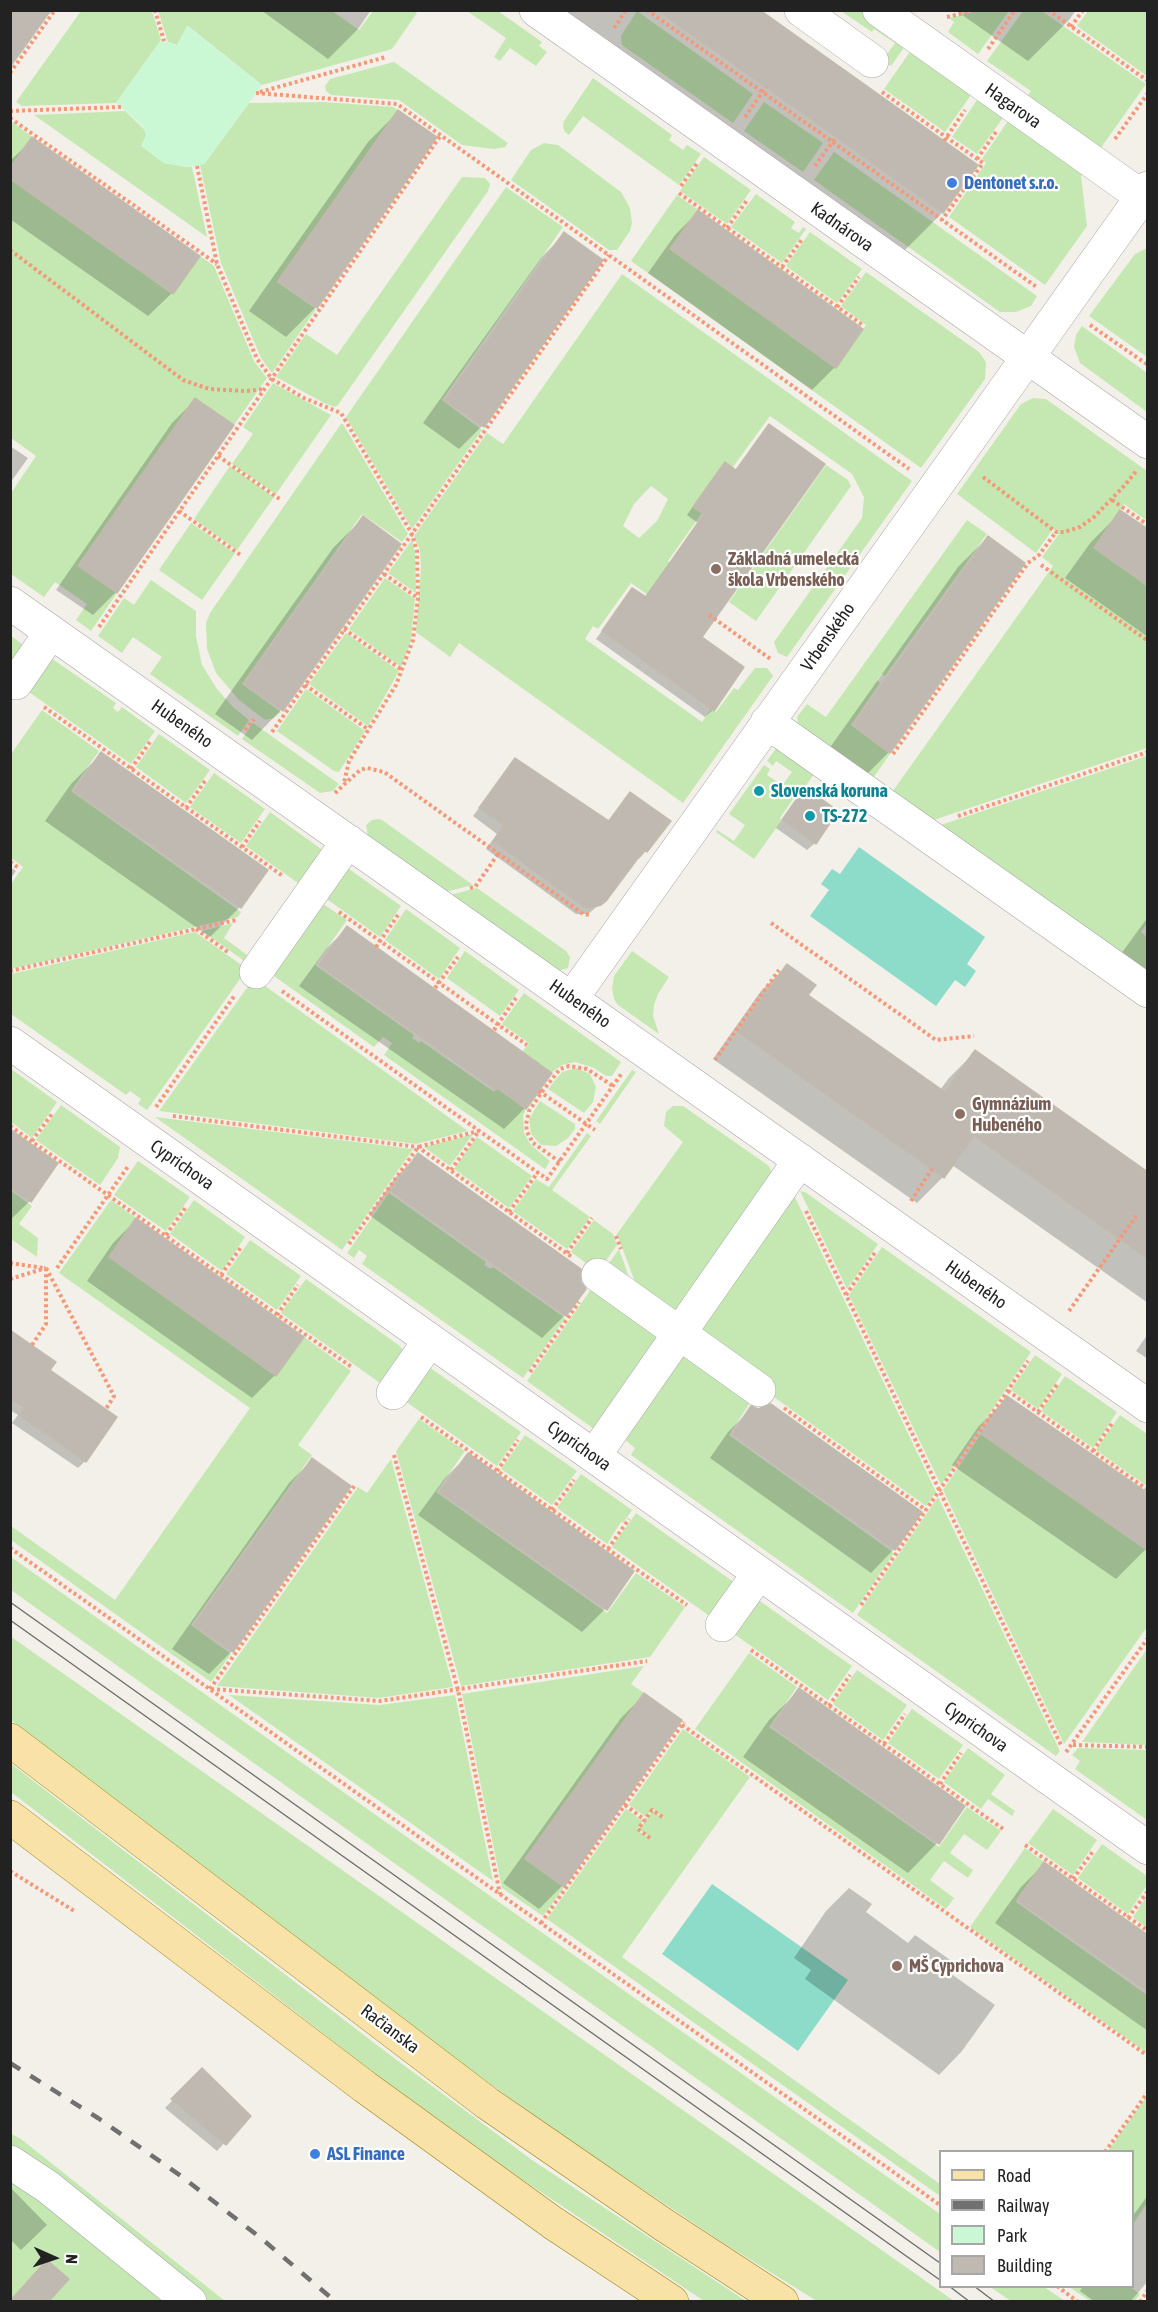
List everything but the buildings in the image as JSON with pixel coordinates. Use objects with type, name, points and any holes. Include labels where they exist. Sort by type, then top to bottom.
[{"type":"main road","name":"Račianska","points":[[10,1740],[496,2109],[664,2226],[782,2301]]},
{"type":"main road","points":[[17,1825],[365,2087],[553,2223],[672,2301]]},
{"type":"street","name":"Kadnárova","points":[[536,10],[1027,358],[1145,452]]},
{"type":"street","points":[[801,10],[876,75]]},
{"type":"street","name":"Hagarova","points":[[879,10],[1145,195]]},
{"type":"street","name":"Vrbenského","points":[[572,998],[1145,195]]},
{"type":"street","name":"Hubeného","points":[[10,603],[572,998],[684,1079],[794,1168],[1148,1407]]},
{"type":"street","points":[[16,683],[51,632]]},
{"type":"street","points":[[767,722],[1148,991]]},
{"type":"street","points":[[254,971],[348,841]]},
{"type":"street","name":"Cyprichova","points":[[10,1043],[430,1340],[585,1467],[759,1573],[1148,1848]]},
{"type":"street","points":[[585,1467],[794,1168]]},
{"type":"street","points":[[598,1275],[759,1390]]},
{"type":"street","points":[[393,1392],[430,1340]]},
{"type":"street","points":[[722,1625],[759,1573]]},
{"type":"street","points":[[10,2162],[48,2187],[190,2301]]},
{"type":"path","points":[[10,73],[55,10]]},
{"type":"path","points":[[155,10],[164,41]]},
{"type":"path","points":[[647,10],[1046,293]]},
{"type":"path","points":[[945,18],[976,10]]},
{"type":"path","points":[[970,75],[1015,10]]},
{"type":"path","points":[[1048,10],[1148,81]]},
{"type":"path","points":[[1071,27],[1083,10]]},
{"type":"path","points":[[386,57],[256,93],[397,104],[910,470]]},
{"type":"path","points":[[876,75],[983,163],[942,220]]},
{"type":"path","points":[[742,120],[765,87]]},
{"type":"path","points":[[1115,140],[1148,93]]},
{"type":"path","points":[[10,111],[121,107]]},
{"type":"path","points":[[10,118],[217,264]]},
{"type":"path","points":[[109,613],[441,135]]},
{"type":"path","points":[[812,170],[836,137]]},
{"type":"path","points":[[681,186],[699,160]]},
{"type":"path","points":[[197,166],[217,264],[257,359],[272,379],[304,398],[341,414],[412,534],[417,550],[418,598],[413,640],[396,685],[349,761],[344,783]]},
{"type":"path","points":[[679,193],[864,326]]},
{"type":"path","points":[[728,228],[750,196]]},
{"type":"path","points":[[782,267],[805,235]]},
{"type":"path","points":[[10,250],[183,380],[209,389],[246,391],[265,389]]},
{"type":"path","points":[[272,732],[609,255]]},
{"type":"path","points":[[837,307],[861,275]]},
{"type":"path","points":[[1090,324],[1148,365]]},
{"type":"path","points":[[974,470],[1056,531],[1071,530],[1087,523],[1112,500],[1145,452]]},
{"type":"path","points":[[218,456],[281,500]]},
{"type":"path","points":[[1112,500],[1148,525]]},
{"type":"path","points":[[179,512],[242,556]]},
{"type":"path","points":[[893,754],[1028,563],[1039,555],[1056,531]]},
{"type":"path","points":[[1041,565],[1148,641]]},
{"type":"path","points":[[384,574],[418,598]]},
{"type":"path","points":[[709,615],[778,664]]},
{"type":"path","points":[[344,629],[402,670]]},
{"type":"path","points":[[305,685],[369,730]]},
{"type":"path","points":[[44,707],[242,847],[440,982],[526,1045]]},
{"type":"path","points":[[131,769],[153,737]]},
{"type":"path","points":[[918,829],[1148,752]]},
{"type":"path","points":[[331,795],[360,770],[367,768],[384,772],[583,914],[594,916]]},
{"type":"path","points":[[186,808],[208,776]]},
{"type":"path","points":[[242,847],[263,818]]},
{"type":"path","points":[[10,862],[19,868]]},
{"type":"path","points":[[376,947],[399,914]]},
{"type":"path","points":[[10,972],[236,920]]},
{"type":"path","points":[[771,923],[936,1040],[974,1036]]},
{"type":"path","points":[[196,929],[548,1179],[624,1071]]},
{"type":"path","points":[[435,988],[459,955]]},
{"type":"path","points":[[684,1079],[779,970]]},
{"type":"path","points":[[151,1113],[254,971]]},
{"type":"path","points":[[494,1030],[517,997]]},
{"type":"path","points":[[560,1162],[533,1143],[527,1132],[529,1110],[540,1092],[560,1069],[569,1066],[587,1069],[613,1086]]},
{"type":"path","points":[[540,1092],[595,1130]]},
{"type":"path","points":[[32,1141],[55,1109]]},
{"type":"path","points":[[163,1115],[418,1147],[479,1131]]},
{"type":"path","points":[[10,1126],[352,1368]]},
{"type":"path","points":[[451,1170],[479,1131]]},
{"type":"path","points":[[418,1147],[598,1275]]},
{"type":"path","points":[[349,1244],[418,1147]]},
{"type":"path","points":[[57,1268],[131,1163]]},
{"type":"path","points":[[794,1168],[939,1491],[1065,1754],[1148,1638]]},
{"type":"path","points":[[509,1212],[538,1172]]},
{"type":"path","points":[[166,1235],[189,1203]]},
{"type":"path","points":[[1064,1318],[1136,1216]]},
{"type":"path","points":[[567,1253],[592,1218]]},
{"type":"path","points":[[221,1275],[244,1243]]},
{"type":"path","points":[[529,1372],[619,1245]]},
{"type":"path","points":[[10,1263],[46,1268]]},
{"type":"path","points":[[10,1278],[46,1268]]},
{"type":"path","points":[[32,1345],[46,1324],[46,1268]]},
{"type":"path","points":[[46,1268],[114,1396],[106,1409]]},
{"type":"path","points":[[277,1314],[300,1282]]},
{"type":"path","points":[[860,1607],[1030,1359]]},
{"type":"path","points":[[1038,1412],[1060,1380]]},
{"type":"path","points":[[759,1390],[926,1510]]},
{"type":"path","points":[[1008,1391],[1148,1490]]},
{"type":"path","points":[[421,1417],[687,1605]]},
{"type":"path","points":[[1093,1451],[1115,1419]]},
{"type":"path","points":[[497,1471],[520,1438]]},
{"type":"path","points":[[394,1455],[458,1690],[500,1895]]},
{"type":"path","points":[[552,1510],[585,1467]]},
{"type":"path","points":[[210,1689],[355,1485]]},
{"type":"path","points":[[608,1549],[631,1516]]},
{"type":"path","points":[[10,1548],[939,2204]]},
{"type":"path","points":[[751,1650],[1003,1829]]},
{"type":"path","points":[[210,1689],[380,1701],[647,1661]]},
{"type":"path","points":[[829,1706],[851,1673]]},
{"type":"path","points":[[884,1744],[906,1712]]},
{"type":"path","points":[[541,1923],[683,1724],[1148,2056]]},
{"type":"path","points":[[1072,1744],[1148,1747]]},
{"type":"path","points":[[940,1784],[962,1751]]},
{"type":"path","points":[[625,1805],[645,1820]]},
{"type":"path","points":[[650,1838],[638,1829],[652,1810],[663,1818]]},
{"type":"path","points":[[1025,1845],[1148,1931]]},
{"type":"path","points":[[1073,1879],[1097,1846]]},
{"type":"path","points":[[1128,1918],[1148,1891]]},
{"type":"path","points":[[1106,2150],[1148,2092]]},
{"type":"path","points":[[1060,2288],[1078,2301]]},
{"type":"path","points":[[1140,2301],[1148,2290]]},
{"type":"green space","points":[[982,10],[1009,11],[978,54],[948,32],[954,22],[949,18]]},
{"type":"green space","points":[[81,11],[152,11],[161,40],[116,103],[22,106],[16,102]]},
{"type":"green space","points":[[158,11],[332,11],[359,30],[373,11],[414,11],[417,13],[392,49],[262,85],[188,26],[177,45],[168,42]]},
{"type":"green space","points":[[467,11],[498,11],[542,42],[539,46],[547,52],[536,66],[510,48],[500,61],[494,57],[506,38]]},
{"type":"green space","points":[[637,11],[753,94],[733,123],[622,45],[621,36]]},
{"type":"green space","points":[[841,11],[864,11],[908,42],[891,66],[883,60],[895,43],[874,29],[872,32]]},
{"type":"green space","points":[[1023,11],[1042,11],[1146,84],[1096,155],[1023,103],[1031,91],[987,61]]},
{"type":"green space","points":[[1088,11],[1147,11],[1147,76],[1077,26]]},
{"type":"green space","points":[[187,26],[262,85],[205,163],[184,167],[164,163],[141,146],[146,135],[143,126],[116,103],[161,40],[177,45]]},
{"type":"green space","points":[[914,46],[975,89],[945,132],[884,89]]},
{"type":"green space","points":[[394,62],[508,143],[505,147],[494,149],[462,145],[399,100],[331,95],[326,91],[325,86],[330,79]]},
{"type":"green space","points":[[593,78],[672,135],[669,140],[683,150],[687,145],[701,154],[679,185],[583,116],[569,135],[565,132],[564,121]]},
{"type":"green space","points":[[981,94],[1007,112],[977,154],[952,137]]},
{"type":"green space","points":[[324,102],[393,107],[398,110],[277,282],[316,309],[272,373],[261,358],[221,263],[200,165],[205,163],[249,103]]},
{"type":"green space","points":[[764,102],[823,143],[803,172],[744,131]]},
{"type":"green space","points":[[125,111],[145,130],[146,135],[142,146],[164,163],[192,167],[207,237],[34,115]]},
{"type":"green space","points":[[1012,115],[1087,169],[1081,176],[1087,226],[1045,285],[949,217],[986,163],[982,159]]},
{"type":"green space","points":[[11,121],[32,137],[11,168]]},
{"type":"green space","points":[[544,143],[558,145],[621,192],[630,208],[632,223],[630,231],[617,250],[609,250],[511,180],[531,150]]},
{"type":"green space","points":[[834,152],[1037,296],[1031,306],[1016,312],[1000,312],[814,180]]},
{"type":"green space","points":[[704,157],[751,190],[727,224],[680,191]]},
{"type":"green space","points":[[462,177],[485,178],[490,184],[488,191],[338,405],[335,407],[324,403],[276,377],[306,334],[337,355]]},
{"type":"green space","points":[[11,179],[172,294],[200,256],[214,266],[254,361],[267,378],[234,425],[196,399],[79,566],[117,593],[91,631],[76,620],[87,604],[55,582],[44,597],[11,574],[11,493],[36,456],[11,438]]},
{"type":"green space","points":[[506,187],[563,227],[442,400],[482,430],[412,529],[346,417]]},
{"type":"green space","points":[[756,194],[795,222],[791,228],[799,233],[803,227],[806,229],[782,263],[731,227]]},
{"type":"green space","points":[[677,195],[698,210],[671,249],[835,368],[866,325],[841,306],[866,272],[979,352],[986,362],[985,379],[921,468],[631,261]]},
{"type":"green space","points":[[810,232],[862,269],[837,303],[786,266]]},
{"type":"green space","points":[[1147,248],[1147,357],[1089,316],[1135,254]]},
{"type":"green space","points":[[622,274],[912,481],[787,657],[778,653],[774,642],[862,518],[864,497],[852,474],[770,416],[733,467],[725,462],[694,506],[702,513],[668,561],[688,577],[666,608],[631,583],[598,629],[593,626],[585,639],[702,722],[711,709],[716,712],[734,688],[738,690],[755,668],[767,668],[773,676],[683,803],[459,643],[450,657],[416,632],[421,569],[420,550],[414,536],[487,433],[503,444]],"holes":[[[651,486],[668,499],[657,521],[639,538],[623,526],[634,504]]]},
{"type":"green space","points":[[1082,326],[1147,373],[1147,412],[1080,363],[1074,347],[1076,335]]},
{"type":"green space","points":[[273,383],[331,415],[276,494],[232,464],[253,434],[243,427]]},
{"type":"green space","points":[[1033,398],[1046,399],[1147,471],[1147,521],[1124,504],[1094,548],[1147,586],[1147,748],[928,822],[890,795],[1053,566],[1042,557],[1059,534],[1053,529],[1036,553],[957,494],[1021,404]]},
{"type":"green space","points":[[341,424],[408,534],[402,542],[362,514],[242,684],[281,712],[274,718],[265,720],[239,700],[216,673],[207,649],[206,623],[210,613]]},
{"type":"green space","points":[[826,465],[848,480],[851,486],[756,621],[729,602]]},
{"type":"green space","points":[[230,466],[274,497],[237,550],[194,519]]},
{"type":"green space","points":[[967,520],[987,534],[885,676],[882,674],[877,680],[880,683],[851,725],[890,754],[871,781],[799,729],[797,717],[807,704],[826,717]]},
{"type":"green space","points":[[191,523],[235,553],[202,600],[159,570]]},
{"type":"green space","points":[[412,540],[415,552],[416,593],[388,573]]},
{"type":"green space","points":[[385,578],[415,599],[411,640],[401,667],[349,629]]},
{"type":"green space","points":[[151,580],[196,611],[196,636],[202,665],[217,689],[249,720],[238,736],[150,674],[162,657],[133,637],[122,653],[98,636],[124,598],[134,605]]},
{"type":"green space","points":[[346,633],[399,671],[368,726],[309,684]]},
{"type":"green space","points":[[11,636],[29,649],[11,675]]},
{"type":"green space","points":[[48,656],[116,703],[113,708],[118,712],[122,707],[155,731],[131,764],[26,690]]},
{"type":"green space","points":[[306,689],[365,731],[339,772],[334,771],[277,731]]},
{"type":"green space","points":[[42,710],[99,751],[71,791],[241,912],[238,917],[11,969],[11,884],[23,867],[11,858],[11,754]]},
{"type":"green space","points":[[253,723],[339,784],[333,791],[320,793],[242,739]]},
{"type":"green space","points":[[159,734],[210,770],[186,803],[136,767]]},
{"type":"green space","points":[[777,747],[816,771],[805,787],[802,786],[780,818],[782,820],[754,859],[716,832],[717,830],[734,841],[745,825],[729,814],[764,765],[770,769],[767,775],[782,785],[787,779],[792,772],[776,761],[773,766],[767,761]]},
{"type":"green space","points":[[1147,756],[1148,922],[1141,932],[1147,937],[1147,977],[935,827]]},
{"type":"green space","points":[[214,773],[265,809],[241,843],[190,807]]},
{"type":"green space","points":[[270,812],[328,854],[305,888],[246,846]]},
{"type":"green space","points":[[379,819],[473,885],[445,892],[368,836],[366,825],[372,820]]},
{"type":"green space","points":[[859,847],[985,937],[967,964],[976,971],[965,987],[955,980],[936,1006],[810,916],[829,890],[821,884],[832,869],[840,874]]},
{"type":"green space","points":[[342,864],[401,906],[380,937],[321,895]]},
{"type":"green space","points":[[477,888],[566,951],[570,957],[568,968],[558,971],[450,895]]},
{"type":"green space","points":[[317,900],[347,920],[315,965],[414,1035],[412,1038],[419,1043],[421,1041],[494,1092],[497,1088],[526,1109],[523,1116],[524,1133],[531,1145],[550,1161],[545,1169],[384,1055],[392,1043],[383,1037],[374,1047],[271,974]]},
{"type":"green space","points":[[406,909],[460,948],[439,979],[385,940]]},
{"type":"green space","points":[[233,923],[224,938],[254,960],[250,965],[202,931]]},
{"type":"green space","points":[[195,932],[247,969],[147,1110],[138,1104],[141,1099],[130,1091],[126,1095],[11,1014],[11,974]]},
{"type":"green space","points":[[465,951],[519,990],[500,1016],[447,978]]},
{"type":"green space","points":[[632,951],[669,977],[654,1005],[653,1016],[659,1034],[618,1005],[614,999],[612,988],[614,976]]},
{"type":"green space","points":[[254,978],[468,1131],[416,1144],[159,1111]]},
{"type":"green space","points":[[524,993],[621,1062],[612,1076],[606,1076],[594,1068],[575,1062],[562,1065],[551,1073],[522,1052],[529,1043],[502,1024]]},
{"type":"green space","points":[[576,1068],[590,1074],[596,1087],[593,1102],[584,1113],[548,1089],[562,1072]]},
{"type":"green space","points":[[11,1069],[57,1102],[32,1138],[11,1122]]},
{"type":"green space","points":[[632,1070],[636,1072],[600,1124],[596,1121]]},
{"type":"green space","points":[[540,1101],[575,1124],[575,1129],[568,1138],[556,1146],[541,1145],[531,1134],[529,1119]]},
{"type":"green space","points":[[61,1105],[120,1147],[118,1158],[100,1185],[36,1140]]},
{"type":"green space","points":[[673,1106],[683,1106],[769,1166],[775,1182],[679,1319],[641,1298],[617,1234],[683,1142],[664,1126],[666,1112]]},
{"type":"green space","points":[[155,1117],[413,1149],[342,1250]]},
{"type":"green space","points":[[587,1133],[591,1136],[552,1190],[590,1217],[567,1249],[513,1211],[536,1179],[549,1187]]},
{"type":"green space","points":[[473,1134],[450,1166],[424,1147],[451,1140]]},
{"type":"green space","points":[[477,1137],[532,1176],[509,1208],[454,1169]]},
{"type":"green space","points":[[138,1161],[190,1197],[166,1231],[114,1195]]},
{"type":"green space","points":[[11,1191],[32,1206],[19,1224],[38,1238],[37,1257],[11,1239]]},
{"type":"green space","points":[[792,1191],[936,1492],[926,1506],[760,1387],[692,1329]]},
{"type":"green space","points":[[800,1191],[805,1192],[878,1244],[847,1289]]},
{"type":"green space","points":[[389,1193],[486,1262],[484,1265],[491,1269],[493,1267],[565,1318],[523,1378],[362,1264],[367,1256],[359,1250],[354,1258],[347,1253]]},
{"type":"green space","points":[[111,1200],[136,1218],[109,1257],[276,1375],[304,1337],[351,1371],[298,1445],[312,1455],[191,1625],[231,1654],[211,1682],[11,1540],[11,1526],[115,1600],[250,1408],[59,1273]]},
{"type":"green space","points":[[194,1200],[245,1237],[222,1271],[170,1234]]},
{"type":"green space","points":[[594,1220],[613,1234],[617,1245],[598,1272],[571,1252]]},
{"type":"green space","points":[[250,1240],[301,1276],[277,1310],[226,1274]]},
{"type":"green space","points":[[882,1247],[1031,1352],[941,1485],[849,1295]]},
{"type":"green space","points":[[619,1249],[635,1294],[603,1272]]},
{"type":"green space","points":[[306,1279],[400,1346],[403,1351],[383,1385],[281,1313]]},
{"type":"green space","points":[[596,1282],[663,1329],[594,1429],[527,1381]]},
{"type":"green space","points":[[678,1349],[755,1395],[729,1435],[894,1553],[853,1613],[631,1455],[635,1448],[624,1439]]},
{"type":"green space","points":[[1035,1355],[1062,1374],[1038,1409],[1011,1390]]},
{"type":"green space","points":[[429,1367],[521,1432],[497,1466],[405,1401]]},
{"type":"green space","points":[[1065,1376],[1117,1412],[1093,1448],[1041,1411]]},
{"type":"green space","points":[[1120,1415],[1147,1434],[1147,1486],[1096,1450]]},
{"type":"green space","points":[[419,1419],[465,1451],[436,1492],[607,1613],[636,1573],[685,1607],[650,1657],[461,1686],[396,1451]]},
{"type":"green space","points":[[981,1434],[1147,1550],[1147,1627],[1064,1744],[943,1490]]},
{"type":"green space","points":[[525,1435],[577,1471],[552,1505],[501,1469]]},
{"type":"green space","points":[[391,1459],[453,1687],[379,1698],[217,1686],[358,1487],[367,1493]]},
{"type":"green space","points":[[581,1474],[632,1510],[607,1544],[557,1508]]},
{"type":"green space","points":[[938,1497],[1060,1751],[1056,1756],[857,1615]]},
{"type":"green space","points":[[636,1513],[738,1585],[711,1617],[612,1547]]},
{"type":"green space","points":[[11,1557],[939,2213],[939,2251],[11,1590]]},
{"type":"green space","points":[[754,1597],[852,1666],[828,1700],[734,1634]]},
{"type":"green space","points":[[10,1636],[954,2301],[817,2301],[728,2246],[572,2142],[457,2060],[11,1720]]},
{"type":"green space","points":[[1147,1649],[1147,1745],[1082,1742]]},
{"type":"green space","points":[[749,1653],[797,1687],[769,1727],[939,1847],[967,1807],[1001,1831],[987,1850],[964,1834],[950,1853],[973,1870],[968,1878],[944,1861],[930,1880],[954,1898],[946,1909],[695,1729]]},
{"type":"green space","points":[[644,1666],[631,1684],[644,1693],[525,1859],[564,1887],[543,1916],[502,1888],[462,1694]]},
{"type":"green space","points":[[857,1670],[907,1705],[883,1740],[833,1704]]},
{"type":"green space","points":[[229,1695],[380,1705],[455,1695],[493,1881]]},
{"type":"green space","points":[[912,1709],[963,1745],[939,1779],[888,1743]]},
{"type":"green space","points":[[683,1729],[750,1777],[622,1957],[939,2183],[939,2195],[547,1919],[626,1809],[643,1821],[637,1830],[650,1839],[639,1829],[652,1811],[664,1818],[652,1809],[646,1817],[629,1805]]},
{"type":"green space","points":[[968,1748],[1005,1775],[991,1794],[1015,1811],[1012,1816],[988,1799],[981,1809],[944,1782]]},
{"type":"green space","points":[[1078,1748],[1147,1750],[1147,1820],[1075,1769],[1080,1761],[1072,1755]]},
{"type":"green space","points":[[10,1763],[386,2052],[532,2160],[746,2301],[704,2301],[520,2178],[372,2071],[11,1792]]},
{"type":"green space","points":[[1053,1809],[1097,1840],[1073,1875],[1028,1843]]},
{"type":"green space","points":[[1102,1844],[1147,1876],[1147,1885],[1128,1914],[1078,1878]]},
{"type":"green space","points":[[1025,1848],[1044,1862],[1016,1902],[1147,1995],[1147,2053],[970,1927]]},
{"type":"green space","points":[[712,1884],[848,1980],[798,2051],[662,1954]]},
{"type":"green space","points":[[1147,1896],[1147,1928],[1133,1917]]},
{"type":"green space","points":[[1147,2096],[1147,2203],[1134,2222],[1134,2150],[1109,2150]]},
{"type":"green space","points":[[10,2133],[21,2139],[225,2301],[11,2301]]},
{"type":"green space","points":[[992,2288],[1046,2288],[1065,2301],[1011,2301]]},
{"type":"green space","points":[[1070,2288],[1131,2288],[1140,2294],[1135,2301],[1090,2301]]},
{"type":"tram line","points":[[10,1602],[939,2262]]},
{"type":"tram line","points":[[10,1620],[939,2279]]},
{"type":"tram line","points":[[952,2288],[970,2302]]},
{"type":"tram line","points":[[977,2288],[995,2302]]},
{"type":"railway","points":[[10,2063],[98,2118],[181,2176],[262,2239],[336,2302]]},
{"type":"place","name":"Dentonet s.r.o.","points":[[952,183]]},
{"type":"place","name":"Základná umelecká škola Vrbenského","points":[[716,569]]},
{"type":"place","name":"Slovenská koruna","points":[[759,791]]},
{"type":"place","name":"TS-272","points":[[810,816]]},
{"type":"place","name":"Gymnázium Hubeného","points":[[960,1114]]},
{"type":"place","name":"MŠ Cyprichova","points":[[897,1966]]},
{"type":"place","name":"ASL Finance","points":[[315,2154]]}]
